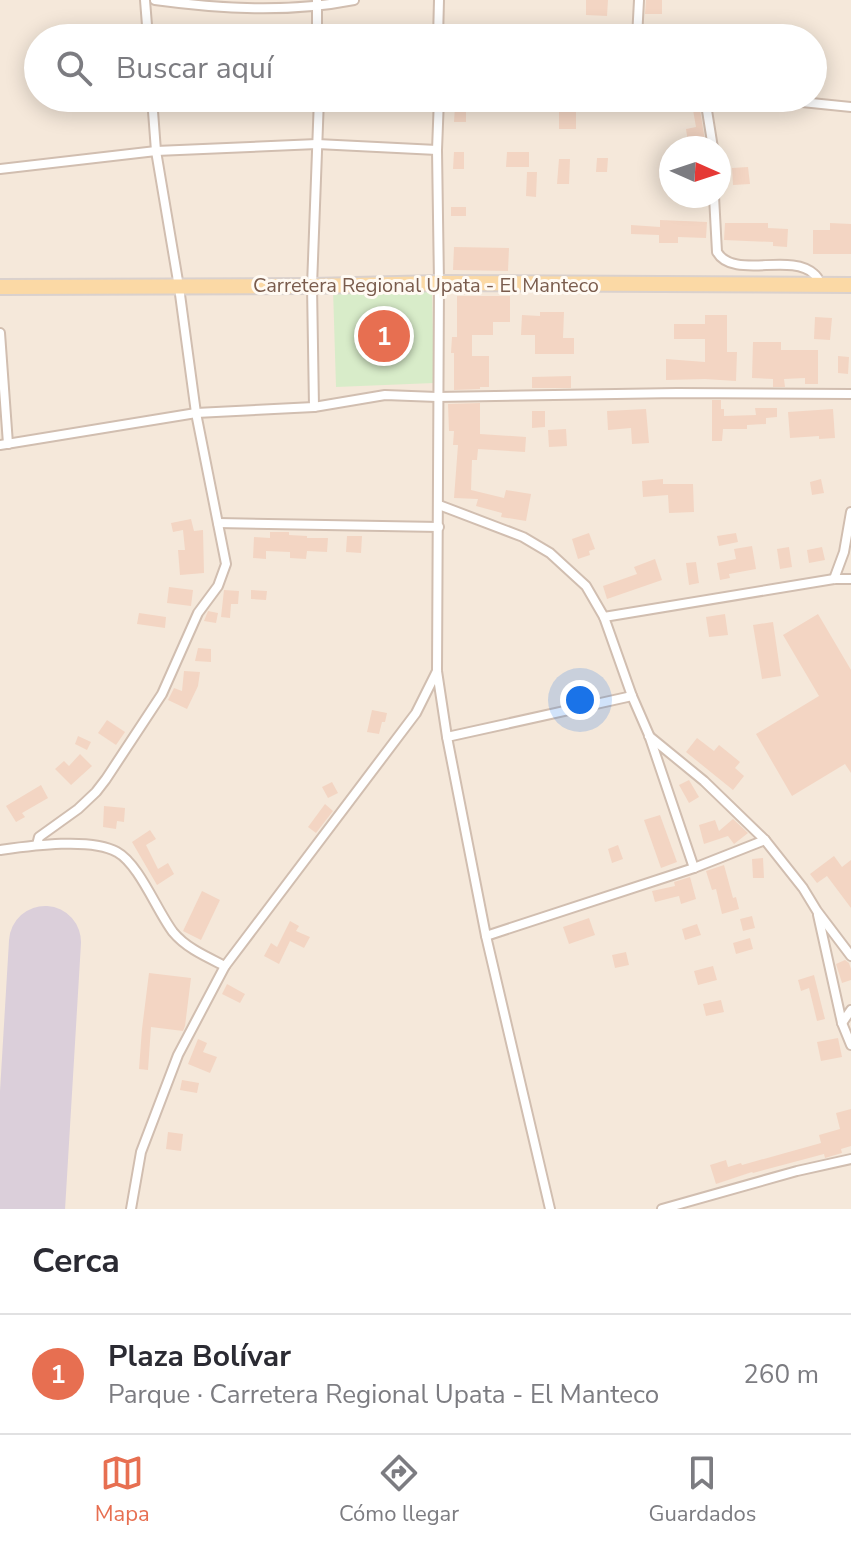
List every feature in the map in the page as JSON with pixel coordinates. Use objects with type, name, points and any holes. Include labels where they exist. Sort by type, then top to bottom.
[{"type":"main road","name":"Carretera Regional Upata - El Manteco","points":[[0,287],[439,283],[851,285]]},
{"type":"street","points":[[145,0],[147,24]]},
{"type":"street","points":[[155,0],[228,8],[293,8],[354,0]]},
{"type":"street","points":[[438,24],[439,0]]},
{"type":"street","points":[[638,24],[639,0]]},
{"type":"street","points":[[317,3],[317,24]]},
{"type":"street","points":[[827,105],[851,107]]},
{"type":"street","points":[[37,845],[39,837],[96,792],[162,694],[198,613],[218,586],[226,564],[196,413],[156,151],[153,112]]},
{"type":"street","points":[[314,407],[312,286],[318,112]]},
{"type":"street","points":[[438,112],[437,671],[486,936],[550,1209]]},
{"type":"street","points":[[707,112],[711,136]]},
{"type":"street","points":[[0,169],[156,151],[317,144],[437,150]]},
{"type":"street","points":[[715,208],[719,257],[728,263],[740,265],[793,265],[814,273],[821,285]]},
{"type":"street","points":[[0,333],[4,444],[196,413],[314,407],[385,395],[851,394]]},
{"type":"street","points":[[439,505],[523,537],[550,553],[586,586],[604,617],[649,735],[694,868]]},
{"type":"street","points":[[834,579],[844,552],[851,512]]},
{"type":"street","points":[[218,523],[439,527]]},
{"type":"street","points":[[604,617],[834,579],[851,579]]},
{"type":"street","points":[[131,1209],[141,1152],[178,1055],[225,966],[416,713],[437,671]]},
{"type":"street","points":[[447,737],[632,696]]},
{"type":"street","points":[[649,735],[704,781],[765,840],[851,956]]},
{"type":"street","points":[[486,936],[694,868],[765,840]]},
{"type":"street","points":[[0,850],[74,844],[98,846],[120,853],[175,935],[195,951],[225,966]]},
{"type":"street","points":[[817,911],[842,1023],[851,1045]]},
{"type":"street","points":[[842,1023],[851,1010]]},
{"type":"street","points":[[662,1209],[688,1206],[797,1171],[851,1159]]},
{"type":"shaded area","points":[[0,0],[851,0],[851,1209],[0,1209]]},
{"type":"green space","points":[[432,288],[434,383],[336,387],[333,289]]},
{"type":"building","points":[[586,0],[608,0],[607,16],[586,15]]},
{"type":"building","points":[[646,0],[662,0],[662,14],[645,14]]},
{"type":"building","points":[[455,112],[466,112],[466,122],[454,122]]},
{"type":"building","points":[[559,112],[576,112],[576,129],[559,129]]},
{"type":"building","points":[[693,112],[700,112],[704,136],[687,136],[686,129],[696,127]]},
{"type":"building","points":[[454,152],[464,152],[464,169],[453,169]]},
{"type":"building","points":[[507,152],[529,152],[529,167],[506,167]]},
{"type":"building","points":[[597,158],[608,158],[607,172],[596,172]]},
{"type":"building","points":[[559,159],[570,159],[569,184],[557,184]]},
{"type":"building","points":[[748,167],[750,184],[733,185],[732,168]]},
{"type":"building","points":[[527,172],[537,172],[536,197],[526,196]]},
{"type":"building","points":[[451,207],[466,207],[466,216],[451,216]]},
{"type":"building","points":[[660,220],[707,222],[706,238],[678,237],[678,243],[659,243],[659,235],[631,234],[631,225],[660,227]]},
{"type":"building","points":[[725,223],[768,223],[768,228],[788,229],[787,247],[773,246],[773,242],[724,240]]},
{"type":"building","points":[[830,223],[851,224],[851,254],[813,254],[813,230],[830,230]]},
{"type":"building","points":[[454,247],[509,248],[508,271],[453,270]]},
{"type":"building","points":[[457,296],[510,296],[510,322],[493,322],[493,335],[472,335],[472,356],[489,356],[489,387],[454,390],[454,353],[451,353],[452,337],[457,337]]},
{"type":"building","points":[[540,312],[564,312],[563,338],[574,338],[574,354],[535,354],[535,335],[521,335],[522,315],[540,316]]},
{"type":"building","points":[[705,315],[727,315],[727,352],[737,352],[736,381],[666,380],[666,359],[705,362],[705,339],[674,339],[674,324],[705,324]]},
{"type":"building","points":[[815,317],[832,318],[830,340],[814,339]]},
{"type":"building","points":[[753,342],[781,342],[781,350],[818,350],[818,384],[805,384],[805,378],[784,379],[785,387],[773,387],[773,379],[752,378]]},
{"type":"building","points":[[838,356],[849,357],[848,374],[838,373]]},
{"type":"building","points":[[571,376],[571,388],[532,388],[532,377]]},
{"type":"building","points":[[712,400],[721,400],[724,416],[756,415],[755,408],[777,408],[777,417],[766,418],[766,424],[747,425],[747,429],[723,429],[722,441],[712,441]]},
{"type":"building","points":[[480,403],[480,434],[526,437],[525,452],[478,449],[477,460],[472,460],[471,490],[504,498],[506,490],[531,494],[526,521],[501,517],[502,513],[476,506],[478,499],[454,498],[458,445],[453,445],[454,431],[449,431],[448,404]]},
{"type":"building","points":[[646,409],[649,443],[632,444],[631,428],[608,430],[607,411]]},
{"type":"building","points":[[833,409],[835,438],[790,438],[788,412]]},
{"type":"building","points":[[532,411],[545,411],[545,427],[532,428]]},
{"type":"building","points":[[566,429],[567,446],[549,447],[548,430]]},
{"type":"building","points":[[663,479],[663,484],[693,484],[694,512],[669,513],[668,495],[643,497],[642,481]]},
{"type":"building","points":[[821,479],[824,493],[812,495],[810,482]]},
{"type":"building","points":[[191,519],[194,531],[203,530],[204,573],[180,575],[178,550],[185,550],[183,530],[173,532],[171,523]]},
{"type":"building","points":[[270,532],[328,538],[327,552],[307,551],[306,559],[290,558],[290,552],[266,551],[266,559],[253,558],[254,537],[270,538]]},
{"type":"building","points":[[589,533],[595,549],[589,551],[590,555],[578,559],[572,539]]},
{"type":"building","points":[[736,533],[738,542],[719,546],[717,536]]},
{"type":"building","points":[[347,536],[362,536],[361,553],[346,552]]},
{"type":"building","points":[[752,546],[756,569],[729,574],[730,578],[720,580],[717,563],[736,559],[734,549]]},
{"type":"building","points":[[789,547],[792,567],[780,569],[777,549]]},
{"type":"building","points":[[822,547],[825,560],[809,563],[807,550]]},
{"type":"building","points":[[655,559],[662,580],[607,599],[603,586],[637,574],[634,567]]},
{"type":"building","points":[[696,562],[699,583],[689,585],[686,563]]},
{"type":"building","points":[[169,587],[193,590],[191,606],[167,603]]},
{"type":"building","points":[[224,590],[239,591],[238,604],[231,604],[230,618],[221,617]]},
{"type":"building","points":[[251,590],[267,591],[266,600],[251,599]]},
{"type":"building","points":[[208,611],[218,613],[216,623],[204,621]]},
{"type":"building","points":[[139,613],[166,617],[165,628],[137,624]]},
{"type":"building","points":[[725,614],[728,635],[709,637],[706,617]]},
{"type":"building","points":[[818,614],[851,670],[851,773],[845,764],[792,796],[756,734],[819,696],[783,635]]},
{"type":"building","points":[[773,622],[781,676],[762,679],[753,625]]},
{"type":"building","points":[[198,648],[211,649],[211,662],[195,661]]},
{"type":"building","points":[[184,671],[200,672],[198,686],[187,709],[168,700],[174,688],[182,691]]},
{"type":"building","points":[[372,710],[387,713],[379,734],[367,732]]},
{"type":"building","points":[[107,720],[125,732],[116,745],[98,733]]},
{"type":"building","points":[[78,736],[91,742],[87,750],[75,744]]},
{"type":"building","points":[[697,738],[714,751],[719,745],[740,762],[735,768],[744,776],[733,790],[686,752]]},
{"type":"building","points":[[80,754],[92,766],[71,785],[55,769],[64,761],[69,766]]},
{"type":"building","points":[[689,780],[699,797],[689,803],[679,785]]},
{"type":"building","points":[[332,782],[338,793],[328,798],[322,787]]},
{"type":"building","points":[[41,785],[48,798],[22,813],[25,817],[16,822],[6,806]]},
{"type":"building","points":[[325,804],[333,811],[316,833],[308,827]]},
{"type":"building","points":[[104,806],[125,808],[124,822],[117,821],[116,829],[103,827]]},
{"type":"building","points":[[660,815],[677,862],[661,868],[644,820]]},
{"type":"building","points":[[733,819],[748,833],[734,844],[728,836],[704,844],[699,825],[715,820],[719,831]]},
{"type":"building","points":[[150,830],[156,839],[146,845],[158,869],[168,863],[174,874],[157,885],[132,842]]},
{"type":"building","points":[[618,845],[623,859],[612,863],[608,849]]},
{"type":"building","points":[[834,856],[842,867],[851,860],[851,908],[827,876],[817,883],[810,874]]},
{"type":"building","points":[[763,858],[764,878],[753,878],[752,859]]},
{"type":"building","points":[[724,865],[739,909],[722,914],[716,889],[712,890],[706,871]]},
{"type":"building","points":[[690,877],[696,899],[681,904],[679,896],[655,902],[652,891],[675,886],[674,882]]},
{"type":"building","points":[[202,891],[220,900],[201,940],[183,931]]},
{"type":"building","points":[[752,916],[755,928],[743,931],[740,919]]},
{"type":"building","points":[[589,918],[595,935],[569,944],[563,927]]},
{"type":"building","points":[[290,921],[299,926],[296,931],[310,937],[304,948],[290,941],[279,964],[264,956],[271,943],[277,947]]},
{"type":"building","points":[[697,924],[701,935],[685,940],[682,929]]},
{"type":"building","points":[[750,938],[753,949],[736,954],[733,943]]},
{"type":"building","points":[[626,952],[629,965],[615,968],[612,955]]},
{"type":"building","points":[[845,960],[851,969],[851,980],[842,983],[836,964]]},
{"type":"building","points":[[713,966],[717,980],[698,985],[694,971]]},
{"type":"building","points":[[149,973],[191,978],[183,1031],[151,1027],[148,1070],[139,1069]]},
{"type":"building","points":[[814,975],[825,1019],[817,1021],[809,988],[801,991],[798,980]]},
{"type":"building","points":[[227,984],[245,994],[240,1003],[222,994]]},
{"type":"building","points":[[721,1000],[724,1012],[706,1016],[703,1004]]},
{"type":"building","points":[[838,1038],[842,1057],[821,1061],[817,1042]]},
{"type":"building","points":[[198,1039],[207,1043],[203,1052],[217,1057],[210,1073],[188,1064]]},
{"type":"building","points":[[182,1080],[199,1083],[197,1093],[180,1090]]},
{"type":"building","points":[[851,1109],[851,1146],[841,1149],[842,1153],[825,1158],[824,1154],[716,1184],[710,1165],[726,1160],[728,1167],[742,1165],[821,1143],[819,1135],[840,1129],[836,1113]]},
{"type":"building","points":[[168,1132],[183,1134],[181,1151],[166,1149]]},
{"type":"runway","points":[[29,1209],[45,942]]},
{"type":"place","name":"Plaza Bolívar","points":[[384,336]]}]
